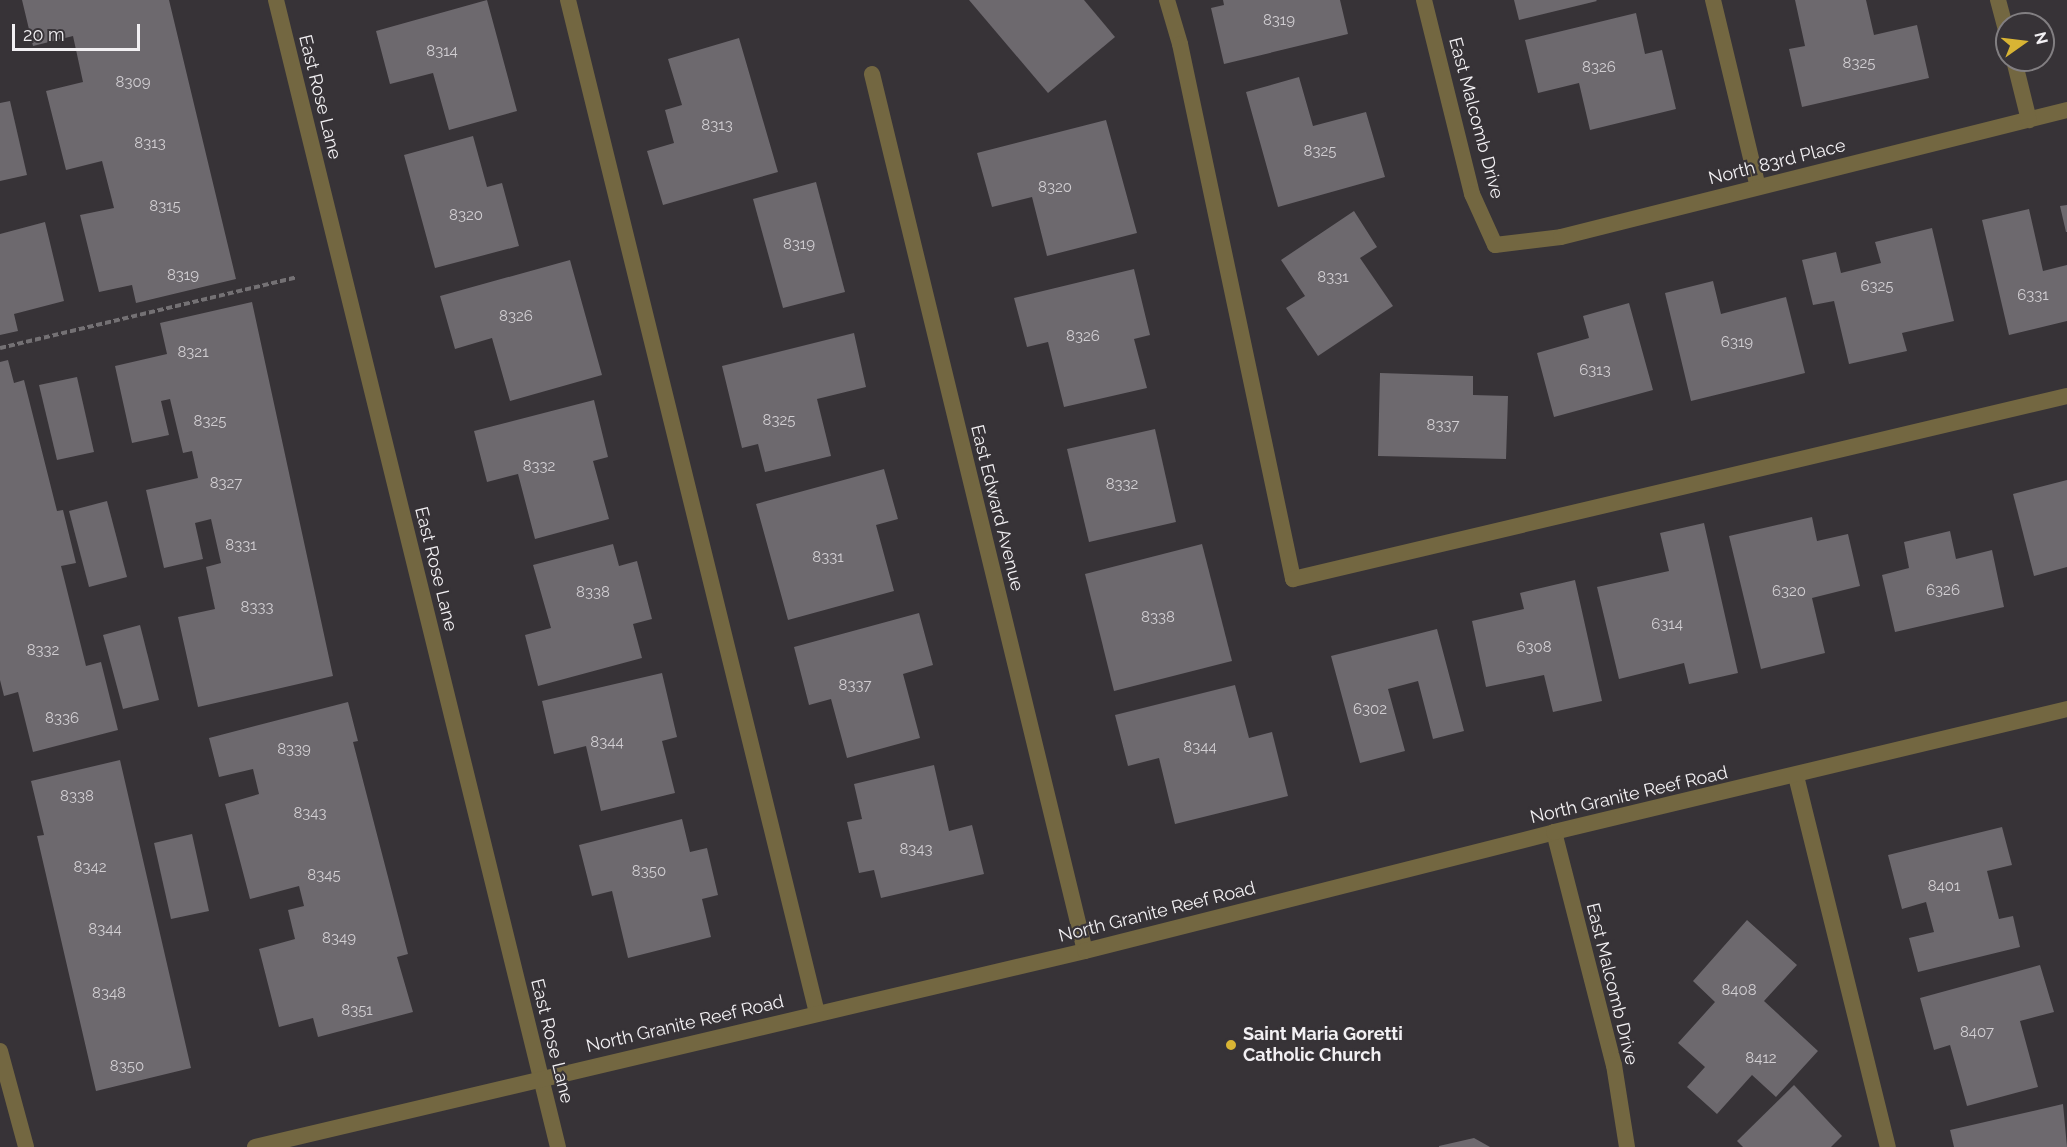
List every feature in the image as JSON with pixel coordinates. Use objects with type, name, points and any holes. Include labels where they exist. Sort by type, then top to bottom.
[{"type":"street","name":"East Rose Lane","points":[[276,0],[558,1147]]},
{"type":"street","points":[[568,0],[817,1013]]},
{"type":"street","points":[[1167,0],[1180,44],[1293,579],[2067,396]]},
{"type":"street","name":"East Malcomb Drive","points":[[1424,0],[1472,194],[1495,245]]},
{"type":"street","points":[[1713,0],[1758,187]]},
{"type":"street","points":[[2017,72],[2029,120]]},
{"type":"street","name":"East Edward Avenue","points":[[872,74],[1085,951]]},
{"type":"street","name":"North 83rd Place","points":[[1495,245],[1561,237],[2067,110]]},
{"type":"street","name":"North Granite Reef Road","points":[[255,1147],[541,1077],[1085,951],[1554,832],[2066,712]]},
{"type":"street","points":[[1796,776],[1888,1147]]},
{"type":"street","name":"East Malcomb Drive","points":[[1554,832],[1614,1065],[1627,1147]]},
{"type":"street","points":[[0,1051],[26,1147]]},
{"type":"path","points":[[0,348],[297,276]]},
{"type":"building","points":[[22,0],[169,0],[236,279],[136,303],[132,285],[99,292],[80,215],[114,208],[102,161],[66,170],[46,91],[83,82],[73,36],[33,46]]},
{"type":"building","points":[[487,0],[517,111],[449,130],[433,73],[390,84],[376,31]]},
{"type":"building","points":[[969,0],[1084,0],[1115,37],[1048,93]]},
{"type":"building","points":[[1223,0],[1340,0],[1348,34],[1224,64],[1211,8],[1224,5]]},
{"type":"building","points":[[1514,0],[1596,0],[1597,1],[1519,20]]},
{"type":"building","points":[[1795,0],[1866,0],[1874,35],[1917,25],[1929,78],[1802,107],[1789,49],[1805,46]]},
{"type":"building","points":[[1636,13],[1645,54],[1662,50],[1676,109],[1590,130],[1579,83],[1538,93],[1525,40]]},
{"type":"building","points":[[739,38],[778,172],[663,205],[647,151],[674,143],[665,110],[682,105],[668,59]]},
{"type":"building","points":[[1299,77],[1313,126],[1366,112],[1385,177],[1278,207],[1246,92]]},
{"type":"building","points":[[10,101],[27,175],[0,181],[0,103]]},
{"type":"building","points":[[1106,120],[1137,233],[1047,256],[1032,197],[992,207],[977,153]]},
{"type":"building","points":[[473,136],[487,187],[502,183],[519,246],[435,268],[404,155]]},
{"type":"building","points":[[816,182],[845,292],[783,308],[753,199]]},
{"type":"building","points":[[2067,205],[2067,232],[2066,232],[2060,206]]},
{"type":"building","points":[[2029,209],[2043,271],[2067,265],[2067,321],[2009,335],[1982,220]]},
{"type":"building","points":[[1354,211],[1377,247],[1360,258],[1393,306],[1318,356],[1286,308],[1305,296],[1281,260]]},
{"type":"building","points":[[45,222],[64,301],[14,314],[18,331],[0,335],[0,234]]},
{"type":"building","points":[[1932,228],[1954,321],[1902,333],[1907,351],[1849,364],[1834,301],[1813,305],[1802,260],[1836,252],[1841,273],[1881,263],[1875,242]]},
{"type":"building","points":[[570,260],[602,375],[510,401],[492,338],[455,349],[440,296]]},
{"type":"building","points":[[1134,269],[1150,335],[1134,339],[1147,388],[1064,407],[1048,342],[1027,347],[1014,298]]},
{"type":"building","points":[[1713,281],[1721,314],[1786,297],[1805,373],[1691,401],[1665,293]]},
{"type":"building","points":[[252,302],[333,676],[198,707],[178,617],[215,609],[206,567],[221,563],[211,519],[195,523],[203,559],[164,568],[146,490],[198,478],[192,451],[183,453],[170,399],[161,401],[169,435],[132,443],[115,366],[167,354],[160,323]]},
{"type":"building","points":[[1629,303],[1653,390],[1554,417],[1537,353],[1589,338],[1583,316]]},
{"type":"building","points":[[854,333],[866,387],[817,399],[831,456],[765,472],[758,444],[742,448],[722,366]]},
{"type":"building","points":[[8,360],[14,383],[24,380],[57,511],[63,510],[76,563],[61,566],[86,666],[101,662],[118,730],[33,752],[18,692],[4,696],[0,680],[0,362]]},
{"type":"building","points":[[1380,373],[1473,376],[1473,395],[1508,396],[1506,459],[1378,456]]},
{"type":"building","points":[[77,377],[94,452],[57,460],[39,385]]},
{"type":"building","points":[[594,400],[608,457],[593,461],[609,519],[535,539],[518,474],[487,482],[474,431]]},
{"type":"building","points":[[1155,429],[1176,522],[1089,542],[1067,449]]},
{"type":"building","points":[[884,469],[898,519],[876,525],[894,591],[788,620],[756,504]]},
{"type":"building","points":[[2067,480],[2067,567],[2034,576],[2013,494]]},
{"type":"building","points":[[107,501],[127,577],[89,587],[69,511]]},
{"type":"building","points":[[1812,517],[1817,541],[1848,534],[1860,586],[1812,598],[1825,653],[1761,669],[1729,536]]},
{"type":"building","points":[[1704,523],[1738,673],[1689,684],[1684,663],[1619,679],[1597,587],[1669,571],[1660,533]]},
{"type":"building","points":[[1950,531],[1956,559],[1992,550],[2004,607],[1895,632],[1882,575],[1909,568],[1904,542]]},
{"type":"building","points":[[613,544],[619,566],[637,561],[652,619],[633,624],[642,658],[538,686],[525,635],[551,628],[533,565]]},
{"type":"building","points":[[1202,544],[1232,661],[1114,691],[1085,574]]},
{"type":"building","points":[[1575,580],[1602,701],[1553,712],[1544,675],[1486,687],[1472,621],[1524,609],[1520,593]]},
{"type":"building","points":[[919,613],[933,665],[903,674],[920,738],[847,758],[831,699],[809,705],[794,647]]},
{"type":"building","points":[[140,625],[159,700],[123,709],[103,635]]},
{"type":"building","points":[[1437,629],[1464,731],[1433,739],[1418,681],[1388,689],[1405,751],[1360,763],[1331,656]]},
{"type":"building","points":[[662,673],[677,737],[662,741],[675,793],[601,811],[586,746],[554,754],[542,701]]},
{"type":"building","points":[[1235,685],[1249,738],[1272,732],[1288,796],[1175,824],[1159,758],[1128,766],[1115,715]]},
{"type":"building","points":[[348,702],[358,741],[353,742],[408,954],[397,957],[413,1012],[318,1037],[313,1018],[279,1027],[259,949],[295,939],[288,910],[304,906],[299,886],[250,899],[225,804],[259,794],[253,769],[219,777],[209,738]]},
{"type":"building","points":[[120,760],[191,1068],[96,1091],[37,836],[44,835],[31,781]]},
{"type":"building","points":[[934,765],[949,831],[972,825],[984,874],[881,898],[874,870],[859,873],[847,822],[862,819],[854,784]]},
{"type":"building","points":[[682,819],[690,852],[707,848],[718,895],[702,899],[711,937],[628,958],[612,891],[592,896],[579,845]]},
{"type":"building","points":[[2002,827],[2012,865],[1987,871],[1999,919],[2013,916],[2020,947],[1918,972],[1909,938],[1934,932],[1926,902],[1902,909],[1888,855]]},
{"type":"building","points":[[192,834],[209,911],[171,919],[154,843]]},
{"type":"building","points":[[1747,920],[1797,965],[1764,1001],[1818,1051],[1776,1097],[1752,1075],[1717,1114],[1687,1087],[1705,1067],[1678,1043],[1715,1002],[1693,981]]},
{"type":"building","points":[[2040,965],[2054,1012],[2020,1021],[2038,1087],[1967,1106],[1950,1045],[1934,1050],[1920,998]]},
{"type":"building","points":[[1794,1085],[1842,1136],[1831,1147],[1743,1147],[1737,1141]]},
{"type":"building","points":[[2063,1104],[2067,1147],[1954,1147],[1950,1130]]},
{"type":"building","points":[[1474,1138],[1490,1147],[1439,1147],[1439,1146]]},
{"type":"place","name":"Saint Maria Goretti Catholic Church","points":[[1231,1045]]}]
